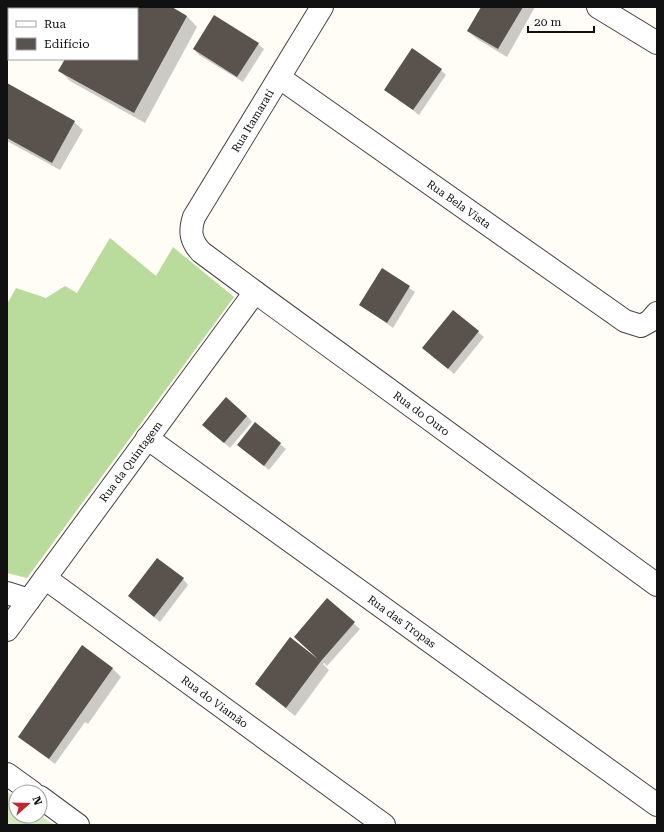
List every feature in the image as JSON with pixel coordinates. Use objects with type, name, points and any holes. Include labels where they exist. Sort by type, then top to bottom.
[{"type":"street","name":"Rua Itamarati","points":[[191,237],[191,228],[194,218],[322,7]]},
{"type":"street","points":[[598,7],[657,43]]},
{"type":"street","name":"Rua Bela Vista","points":[[280,78],[625,321],[649,319]]},
{"type":"street","name":"Rua do Ouro","points":[[191,237],[201,252],[254,292],[657,585]]},
{"type":"street","name":"Rua da Quintagem","points":[[7,630],[254,292]]},
{"type":"street","name":"Rua das Tropas","points":[[147,438],[657,805]]},
{"type":"street","name":"Rua do Viamão","points":[[45,578],[384,825]]},
{"type":"street","points":[[7,593],[29,600]]},
{"type":"street","points":[[7,774],[21,784]]},
{"type":"street","points":[[48,804],[78,825]]},
{"type":"green space","points":[[110,238],[156,276],[173,247],[234,297],[27,578],[7,573],[7,304],[16,288],[46,298],[65,286],[77,293]]},
{"type":"green space","points":[[7,792],[8,824],[48,824],[48,821],[54,825],[7,825]]},
{"type":"building","points":[[7,7],[77,7],[8,8],[7,25]]},
{"type":"building","points":[[172,7],[187,16],[134,113],[58,71],[64,60],[138,60],[138,8],[92,8]]},
{"type":"building","points":[[481,7],[523,7],[498,49],[467,31]]},
{"type":"building","points":[[214,15],[259,43],[237,77],[193,49]]},
{"type":"building","points":[[412,48],[442,69],[413,110],[384,90]]},
{"type":"building","points":[[7,83],[75,121],[52,163],[7,138]]},
{"type":"building","points":[[382,268],[410,286],[387,323],[359,305]]},
{"type":"building","points":[[453,310],[479,331],[448,369],[422,348]]},
{"type":"building","points":[[226,397],[247,416],[224,443],[202,425]]},
{"type":"building","points":[[255,422],[281,443],[264,466],[237,445]]},
{"type":"building","points":[[157,558],[184,578],[154,617],[128,596]]},
{"type":"building","points":[[327,598],[355,622],[321,661],[286,708],[255,684],[290,637],[318,659],[294,637]]},
{"type":"building","points":[[82,645],[113,668],[49,759],[18,737]]}]
